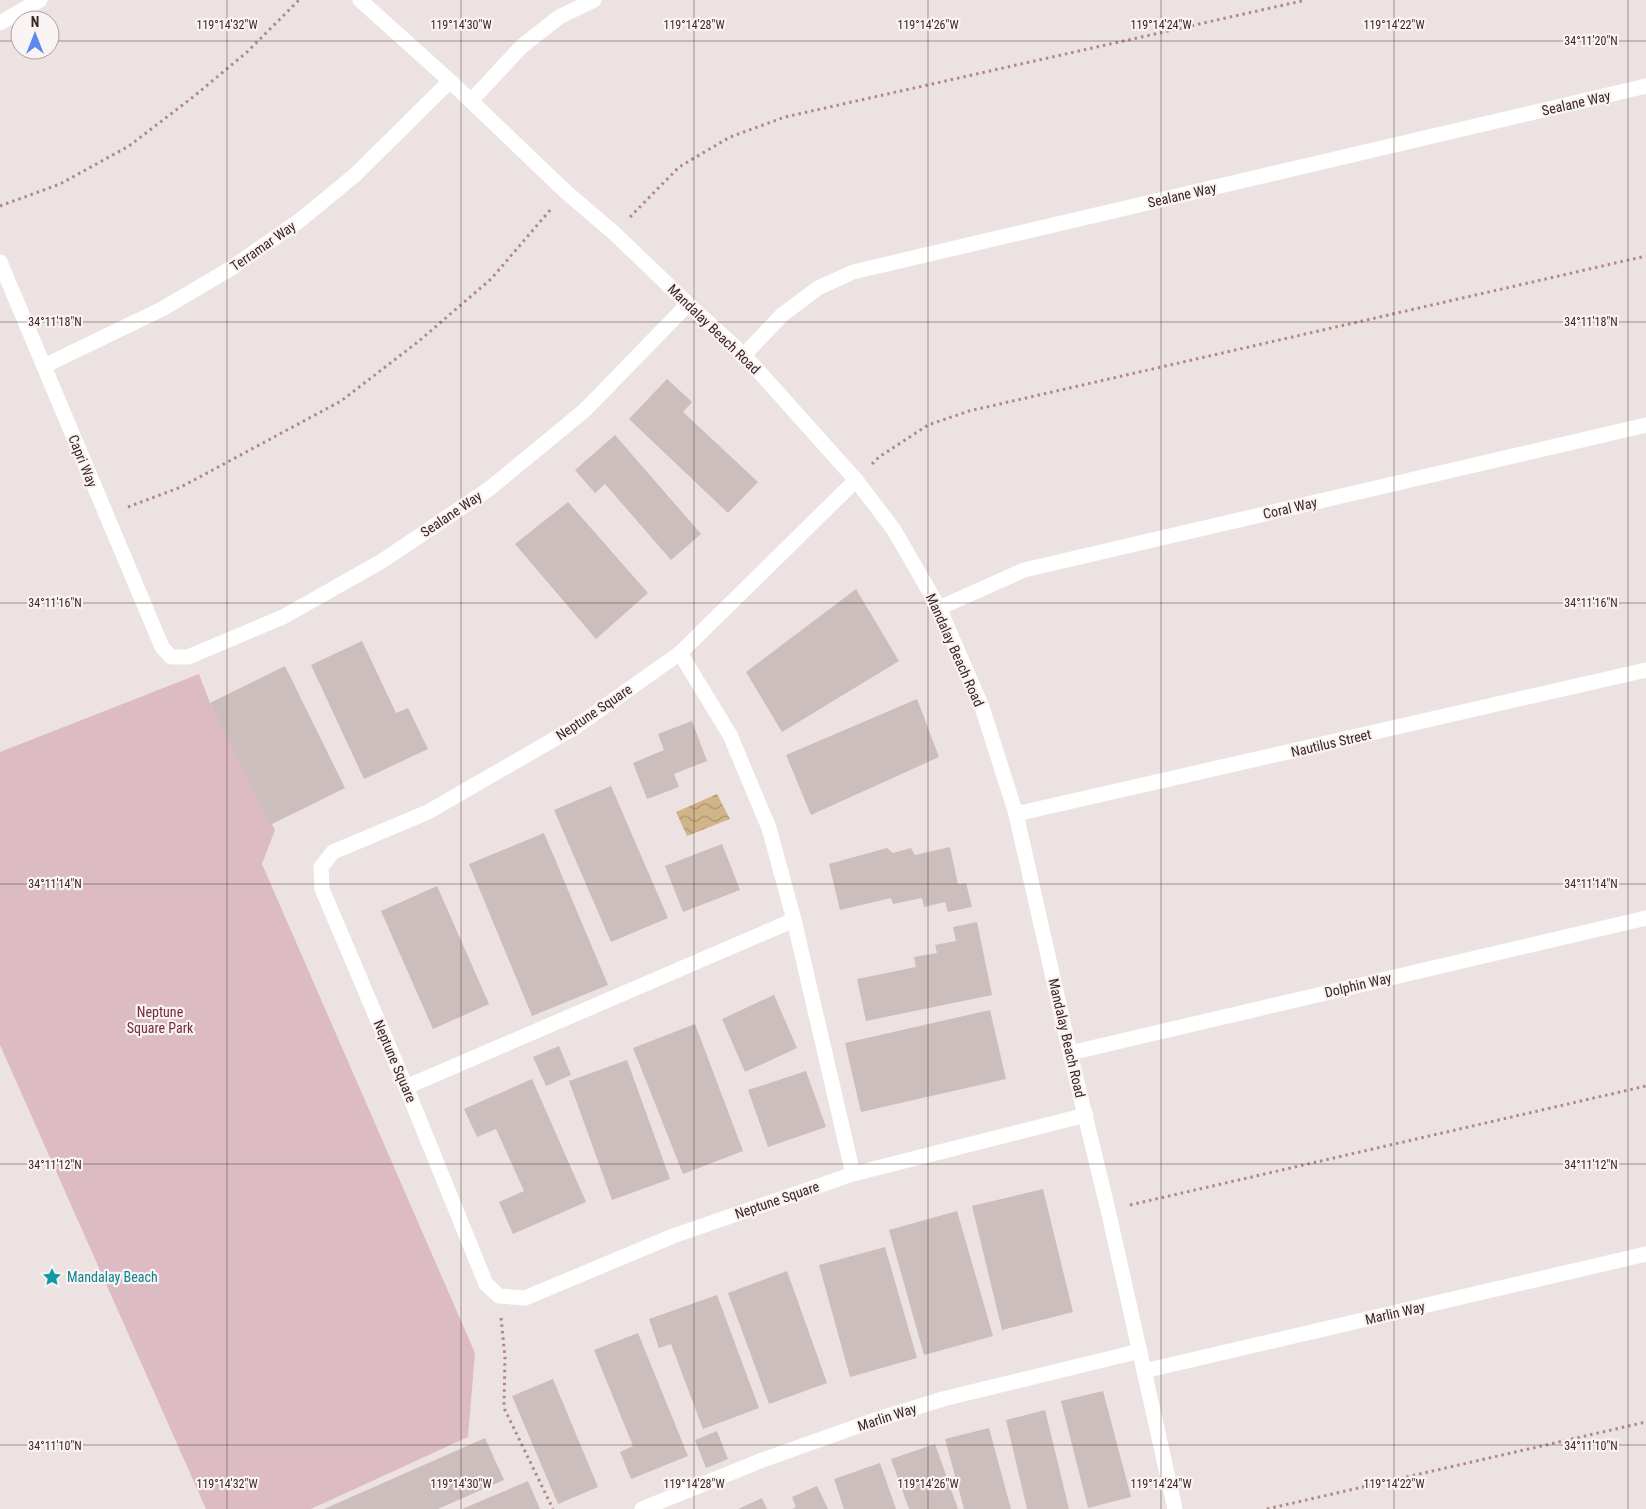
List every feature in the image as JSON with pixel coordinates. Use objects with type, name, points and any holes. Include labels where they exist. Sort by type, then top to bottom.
[{"type":"street","points":[[0,23],[40,0]]},
{"type":"street","name":"Mandalay Beach Road","points":[[360,0],[450,81],[566,192],[614,233],[744,355],[856,480],[894,530],[939,608],[982,707],[1016,814],[1175,1509]]},
{"type":"street","points":[[471,101],[521,46],[559,17],[594,0]]},
{"type":"street","name":"Terramar Way","points":[[44,366],[162,309],[245,259],[298,221],[355,176],[450,81]]},
{"type":"street","name":"Sealane Way","points":[[744,355],[782,316],[818,288],[854,272],[1646,86]]},
{"type":"street","name":"Capri Way","points":[[0,262],[162,647],[171,657]]},
{"type":"street","name":"Sealane Way","points":[[171,657],[188,657],[283,617],[382,561],[489,489],[585,410],[688,304]]},
{"type":"street","name":"Coral Way","points":[[939,608],[1024,570],[1646,425]]},
{"type":"street","name":"Neptune Square","points":[[856,480],[680,653],[577,726],[428,812],[333,852],[321,867],[322,889],[406,1087],[486,1284],[499,1296],[525,1298],[673,1236],[853,1174],[1086,1115]]},
{"type":"street","points":[[680,653],[730,735],[766,819],[794,920],[853,1174]]},
{"type":"street","name":"Nautilus Street","points":[[1016,814],[1646,670]]},
{"type":"street","name":"Dolphin Way","points":[[1070,1052],[1646,918]]},
{"type":"street","points":[[406,1087],[794,920]]},
{"type":"street","name":"Marlin Way","points":[[1144,1371],[1646,1254]]},
{"type":"street","name":"Marlin Way","points":[[642,1509],[760,1462],[875,1420],[943,1399],[1140,1351]]},
{"type":"path","points":[[0,206],[60,184],[129,146],[193,97],[247,52],[299,0]]},
{"type":"path","points":[[614,233],[679,167],[730,136],[785,117],[1306,0]]},
{"type":"path","points":[[106,516],[181,487],[341,401],[419,341],[491,279],[566,192]]},
{"type":"path","points":[[856,480],[879,456],[928,425],[969,411],[1646,256]]},
{"type":"path","points":[[1108,1210],[1646,1086]]},
{"type":"path","points":[[499,1296],[505,1357],[505,1410],[552,1509]]},
{"type":"path","points":[[1268,1509],[1646,1422]]},
{"type":"green space","name":"Neptune Square Park","points":[[199,674],[210,703],[275,830],[262,864],[475,1353],[468,1437],[311,1509],[206,1509],[0,1045],[0,752]]},
{"type":"water","points":[[717,794],[730,819],[687,836],[676,812]]},
{"type":"building","points":[[667,379],[692,402],[683,412],[758,482],[728,513],[629,419]]},
{"type":"building","points":[[615,435],[701,534],[671,560],[605,484],[595,493],[575,470]]},
{"type":"building","points":[[568,502],[648,593],[596,639],[515,544]]},
{"type":"building","points":[[856,589],[899,661],[782,732],[746,672]]},
{"type":"building","points":[[362,641],[396,713],[408,708],[428,749],[364,779],[311,665]]},
{"type":"building","points":[[285,666],[345,788],[270,825],[210,703]]},
{"type":"building","points":[[917,699],[939,757],[811,815],[786,755]]},
{"type":"building","points":[[692,721],[707,761],[674,774],[679,787],[647,799],[633,763],[664,750],[658,734]]},
{"type":"building","points":[[611,786],[668,918],[611,942],[554,810]]},
{"type":"building","points":[[544,833],[608,985],[532,1016],[469,864]]},
{"type":"building","points":[[722,844],[740,890],[683,912],[665,866]]},
{"type":"building","points":[[950,847],[958,884],[966,883],[972,907],[948,912],[945,902],[924,907],[922,898],[893,904],[891,898],[840,910],[829,864],[887,848],[893,853],[911,848],[915,855]]},
{"type":"building","points":[[437,886],[489,1004],[433,1029],[381,911]]},
{"type":"building","points":[[977,922],[992,995],[866,1021],[857,979],[916,967],[914,957],[937,953],[935,945],[956,941],[953,927]]},
{"type":"building","points":[[774,995],[797,1048],[745,1072],[722,1019]]},
{"type":"building","points":[[990,1010],[1006,1079],[861,1112],[845,1043]]},
{"type":"building","points":[[695,1024],[743,1151],[683,1174],[633,1048]]},
{"type":"building","points":[[559,1046],[571,1075],[546,1086],[533,1057]]},
{"type":"building","points":[[627,1060],[670,1179],[612,1200],[569,1081]]},
{"type":"building","points":[[806,1071],[826,1127],[768,1147],[748,1090]]},
{"type":"building","points":[[532,1079],[586,1202],[513,1234],[499,1202],[524,1191],[496,1129],[477,1137],[464,1109]]},
{"type":"building","points":[[1043,1189],[1073,1312],[1002,1330],[972,1206]]},
{"type":"building","points":[[957,1211],[993,1336],[924,1355],[889,1230]]},
{"type":"building","points":[[885,1247],[917,1358],[850,1377],[819,1265]]},
{"type":"building","points":[[787,1271],[827,1383],[769,1404],[728,1293]]},
{"type":"building","points":[[717,1295],[759,1408],[703,1429],[671,1344],[659,1348],[649,1319]]},
{"type":"building","points":[[638,1333],[688,1456],[631,1479],[620,1452],[633,1446],[594,1350]]},
{"type":"building","points":[[553,1379],[598,1487],[558,1504],[512,1396]]},
{"type":"building","points":[[1103,1391],[1131,1497],[1088,1508],[1061,1401]]},
{"type":"building","points":[[1045,1410],[1069,1509],[1027,1509],[1006,1420]]},
{"type":"building","points":[[989,1428],[1011,1509],[964,1509],[945,1439]]},
{"type":"building","points":[[717,1431],[728,1459],[706,1468],[695,1440]]},
{"type":"building","points":[[485,1438],[504,1480],[438,1509],[324,1509]]},
{"type":"building","points":[[935,1444],[958,1509],[909,1509],[891,1459]]},
{"type":"building","points":[[880,1463],[896,1509],[844,1509],[834,1479]]},
{"type":"building","points":[[528,1481],[540,1509],[462,1509]]},
{"type":"building","points":[[817,1486],[828,1509],[792,1509],[796,1507],[792,1497]]},
{"type":"building","points":[[762,1498],[767,1509],[738,1509]]},
{"type":"place","name":"Mandalay Beach","points":[[52,1277]]}]
